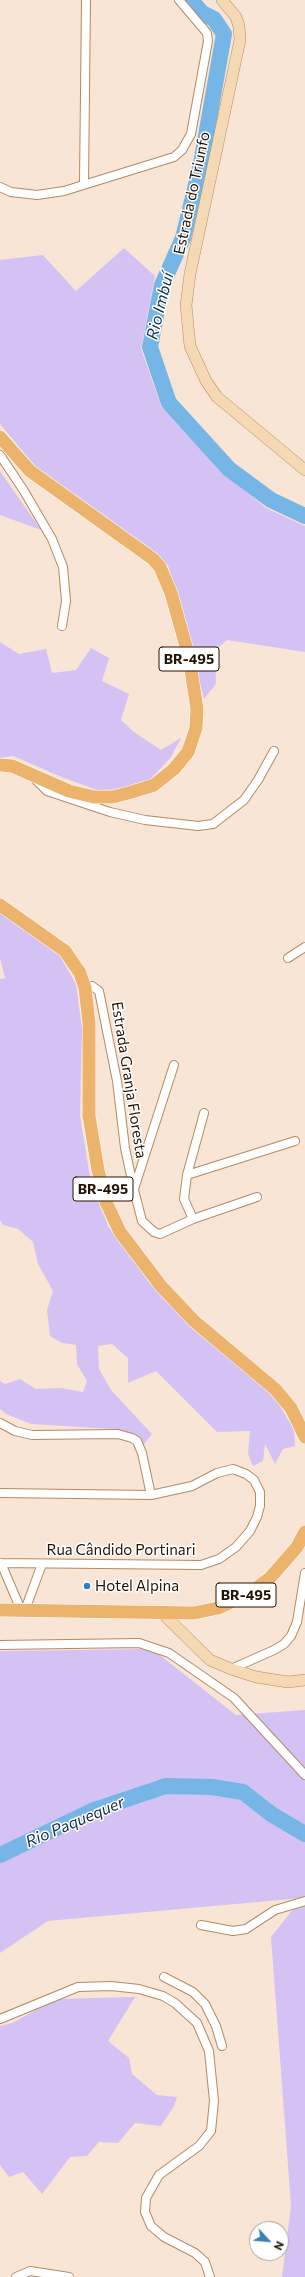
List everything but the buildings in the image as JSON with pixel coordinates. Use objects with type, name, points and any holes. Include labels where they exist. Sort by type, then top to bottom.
[{"type":"main road","name":"BR-495","points":[[0,437],[30,471],[153,559],[160,567],[171,593],[189,657],[197,710],[196,728],[188,752],[174,769],[154,785],[113,796],[94,796],[69,791],[12,766],[0,765]]},
{"type":"main road","name":"BR-495","points":[[0,905],[64,951],[80,973],[85,988],[89,1023],[89,1116],[98,1170],[106,1202],[120,1232],[160,1286],[194,1321],[274,1389],[291,1408],[305,1437]]},
{"type":"main road","name":"BR-495","points":[[0,1610],[194,1613],[218,1608],[250,1593],[270,1578],[297,1547],[305,1532]]},
{"type":"street","points":[[84,184],[86,0]]},
{"type":"street","points":[[0,187],[11,192],[37,195],[64,191],[174,157],[187,144],[191,134],[208,41],[207,33],[179,0]]},
{"type":"street","name":"Estrada do Triunfo","points":[[222,0],[228,4],[236,17],[239,26],[240,40],[190,274],[186,305],[190,346],[206,381],[217,397],[305,470]]},
{"type":"street","points":[[0,456],[24,491],[52,539],[64,567],[66,601],[62,626]]},
{"type":"street","points":[[28,773],[47,791],[70,800],[138,818],[198,826],[213,824],[244,800],[258,780],[274,751]]},
{"type":"street","points":[[288,958],[305,947]]},
{"type":"street","name":"Estrada Granja Floresta","points":[[85,988],[92,986],[99,991],[105,1013],[134,1190]]},
{"type":"street","points":[[174,1065],[134,1190],[142,1221],[154,1232],[160,1234],[193,1219],[257,1197]]},
{"type":"street","points":[[193,1219],[184,1199],[187,1175],[204,1113]]},
{"type":"street","points":[[187,1175],[295,1141]]},
{"type":"street","points":[[0,1423],[15,1431],[32,1435],[118,1434],[132,1438],[137,1441],[142,1453],[151,1495]]},
{"type":"street","name":"Rua Cândido Portinari","points":[[0,1493],[151,1495],[192,1486],[217,1473],[233,1469],[246,1474],[254,1480],[260,1492],[260,1506],[254,1524],[236,1547],[219,1559],[201,1565],[1,1563]]},
{"type":"street","points":[[1,1563],[23,1610]]},
{"type":"street","points":[[23,1610],[42,1564]]},
{"type":"street","points":[[232,1669],[274,1650],[284,1644],[291,1636],[297,1622],[305,1573]]},
{"type":"street","points":[[161,1612],[197,1650],[210,1660],[256,1677],[288,1682],[305,1680]]},
{"type":"street","points":[[0,1645],[140,1643],[170,1653],[234,1698],[305,1774]]},
{"type":"street","points":[[201,1925],[233,1931],[246,1929],[261,1921],[274,1910],[305,1901]]},
{"type":"street","points":[[164,1977],[179,1983],[199,1997],[210,2011],[222,2046]]},
{"type":"street","points":[[0,2019],[78,1987],[111,1986],[139,1988],[163,1996],[187,2012],[197,2023],[210,2051],[214,2101],[211,2131],[199,2146],[159,2175],[146,2198],[145,2212],[151,2226],[164,2237],[195,2253],[205,2262],[210,2277]]},
{"type":"street","points":[[204,2036],[216,2026]]},
{"type":"street","points":[[16,2277],[35,2272],[69,2277]]},
{"type":"shaded area","points":[[124,248],[155,276],[141,349],[162,408],[219,469],[266,508],[305,526],[305,652],[227,640],[215,651],[216,684],[204,699],[168,565],[38,470],[0,424],[0,260],[43,255],[76,291]]},
{"type":"shaded area","points":[[0,471],[41,530],[0,515]]},
{"type":"shaded area","points":[[0,642],[19,654],[46,649],[52,673],[76,670],[91,648],[109,658],[102,681],[129,694],[121,720],[134,732],[161,750],[181,738],[171,757],[150,780],[121,789],[97,790],[64,778],[13,756],[0,758]]},
{"type":"shaded area","points":[[0,910],[57,951],[76,984],[82,1029],[80,1116],[91,1183],[108,1226],[148,1281],[191,1328],[262,1385],[279,1404],[294,1430],[295,1446],[283,1449],[275,1464],[265,1444],[263,1461],[253,1466],[248,1454],[250,1431],[217,1432],[156,1371],[128,1383],[128,1358],[112,1344],[98,1346],[99,1369],[111,1390],[152,1434],[144,1444],[137,1436],[112,1429],[31,1424],[6,1414],[0,1409],[0,1381],[5,1384],[20,1379],[36,1389],[61,1388],[83,1392],[87,1381],[77,1364],[76,1345],[62,1343],[50,1336],[47,1310],[53,1291],[38,1264],[33,1242],[18,1229],[3,1225],[0,1220],[0,979],[5,978],[0,958]]},
{"type":"shaded area","points":[[152,1649],[236,1715],[305,1710],[305,2277],[282,2277],[284,2261],[289,2261],[289,2222],[291,2206],[271,1937],[302,1898],[48,1921],[0,1953],[0,1651]]},
{"type":"shaded area","points":[[135,1997],[108,2041],[129,2058],[132,2074],[157,2095],[177,2097],[174,2106],[161,2126],[135,2123],[118,2143],[99,2142],[87,2156],[70,2157],[42,2194],[23,2172],[9,2177],[0,2165],[0,2026],[12,2023],[56,1999]]},
{"type":"waterway","name":"Rio Imbuí","points":[[191,0],[202,13],[214,19],[224,34],[201,164],[183,238],[162,285],[150,347],[169,403],[229,469],[271,500],[305,516]]},
{"type":"waterway","name":"Rio Paquequer","points":[[0,1855],[94,1810],[166,1786],[212,1787],[243,1792],[271,1814],[305,1834]]},
{"type":"place","name":"Hotel Alpina","points":[[87,1586]]}]
